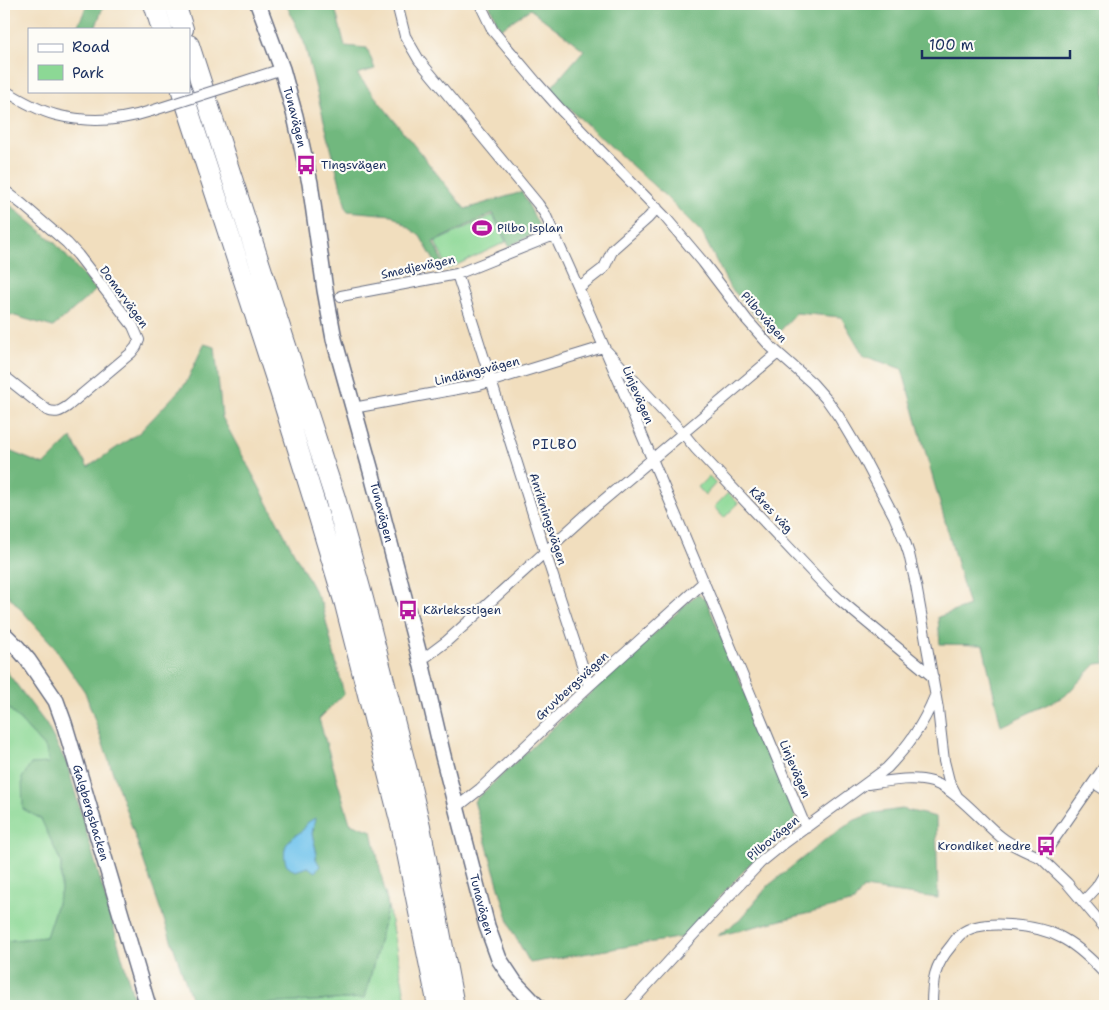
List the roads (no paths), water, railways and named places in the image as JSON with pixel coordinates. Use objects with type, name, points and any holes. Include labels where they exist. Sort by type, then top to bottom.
[{"type":"highway","points":[[154,4],[162,28]]},
{"type":"highway","points":[[176,4],[183,28]]},
{"type":"highway","points":[[190,49],[335,498],[420,826],[454,1006]]},
{"type":"highway","points":[[182,92],[293,432],[345,604],[400,820],[438,1006]]},
{"type":"street","name":"Tunavägen","points":[[258,4],[282,70],[295,116],[308,173],[324,290],[334,339],[420,658],[487,926],[499,959],[514,983],[537,1006]]},
{"type":"street","name":"Linjevägen","points":[[397,4],[405,36],[419,60],[545,214],[652,459],[806,828]]},
{"type":"street","name":"Pilbovägen","points":[[480,4],[493,31],[536,82],[657,208],[703,262],[746,320],[770,346],[812,383],[831,405],[864,459],[894,516],[909,554],[933,678],[944,761],[949,781],[956,796]]},
{"type":"street","points":[[4,90],[28,104],[55,115],[84,120],[113,120],[142,114],[282,70]]},
{"type":"street","name":"Domarvägen","points":[[4,190],[51,229],[78,255],[133,326],[139,340],[131,353],[60,412],[54,413],[47,410],[4,376]]},
{"type":"street","points":[[578,288],[604,268],[613,248],[657,208]]},
{"type":"street","name":"Smedjevägen","points":[[342,296],[457,274],[554,235]]},
{"type":"street","name":"Anrikningsvägen","points":[[457,274],[589,686]]},
{"type":"street","name":"Lindängsvägen","points":[[353,408],[480,385],[604,347]]},
{"type":"street","name":"Kåres väg","points":[[604,347],[682,434],[834,594],[933,678]]},
{"type":"street","points":[[420,658],[427,656],[447,641],[587,514],[778,353]]},
{"type":"street","name":"Gruvbergsvägen","points":[[457,807],[480,789],[589,686],[704,582]]},
{"type":"street","name":"Galgbergsbacken","points":[[4,634],[28,660],[56,701],[148,1006]]},
{"type":"street","name":"Pilbovägen","points":[[628,1006],[748,876],[782,845],[866,784],[899,756],[925,719],[935,696]]},
{"type":"street","points":[[1041,858],[1105,766]]},
{"type":"street","points":[[866,784],[895,780],[924,780],[944,787],[1006,841],[1041,858],[1084,901],[1105,928]]},
{"type":"street","points":[[1094,783],[1105,790]]},
{"type":"street","points":[[1084,901],[1096,888],[1105,873]]},
{"type":"street","points":[[932,1006],[932,986],[935,970],[942,955],[961,934],[975,927],[996,924],[1044,930],[1064,939],[1104,969]]},
{"type":"water","points":[[315,818],[312,834],[316,859],[320,866],[315,872],[308,867],[295,871],[286,864],[285,848],[292,838],[303,830],[307,823]]},
{"type":"place","name":"Tingsvägen","points":[[306,165]]},
{"type":"place","name":"Pilbo isplan","points":[[482,228]]},
{"type":"place","name":"Kärleksstigen","points":[[408,610]]},
{"type":"place","name":"Krondiket nedre","points":[[1046,846]]},
{"type":"district","name":"PILBO","points":[[555,444]]}]
